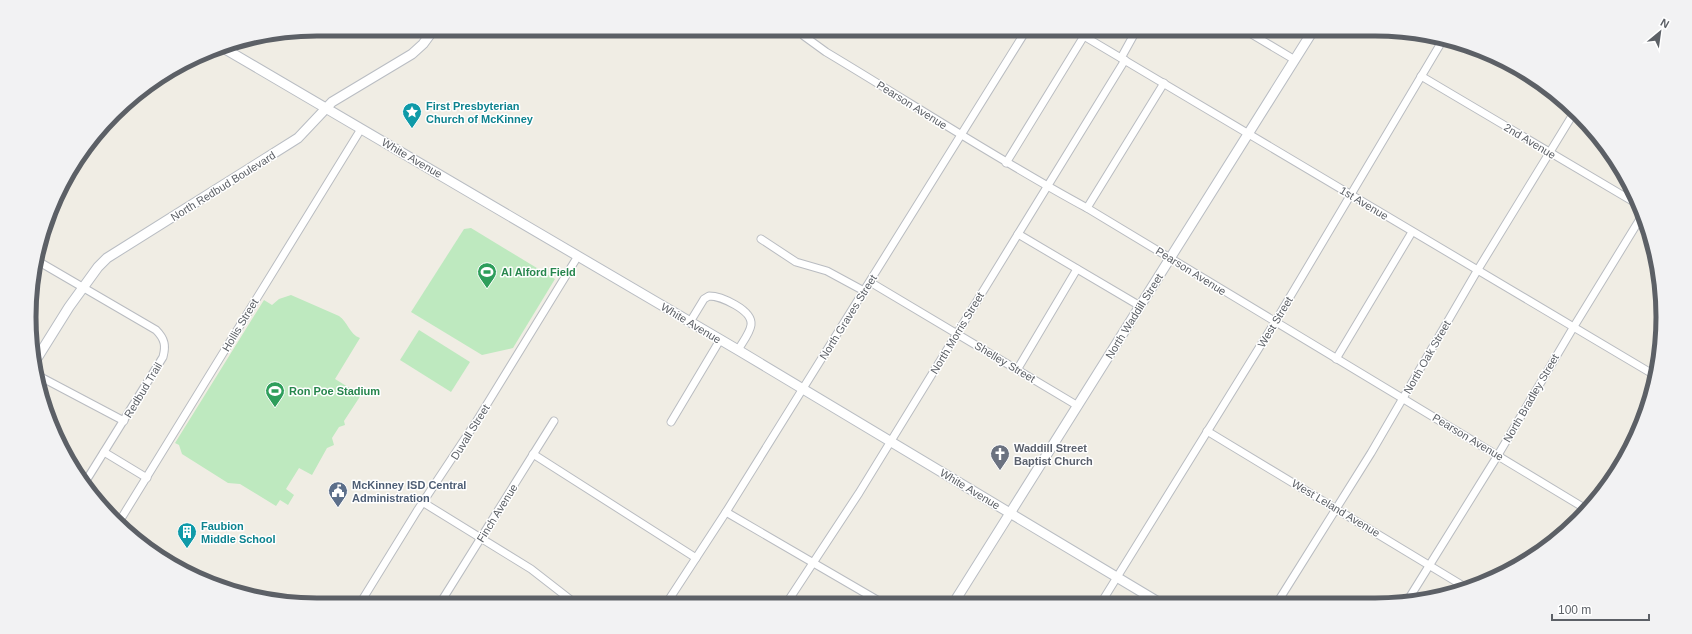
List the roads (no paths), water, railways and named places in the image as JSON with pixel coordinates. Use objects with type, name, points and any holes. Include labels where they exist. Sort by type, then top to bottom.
[{"type":"street","name":"North Redbud Boulevard","points":[[38,356],[69,307],[84,289],[98,267],[107,258],[298,138],[326,108],[412,54],[429,36]]},
{"type":"street","name":"Pearson Avenue","points":[[804,36],[826,52],[1006,163],[1047,187],[1088,208],[1582,507]]},
{"type":"street","name":"North Graves Street","points":[[670,598],[726,512],[1023,36]]},
{"type":"street","name":"1st Avenue","points":[[1084,36],[1651,373]]},
{"type":"street","points":[[1006,163],[1084,36]]},
{"type":"street","name":"North Morris Street","points":[[790,598],[891,441],[1047,187],[1123,59],[1134,36]]},
{"type":"street","points":[[1255,36],[1294,60]]},
{"type":"street","name":"North Waddill Street","points":[[957,598],[1309,36]]},
{"type":"street","name":"West Street","points":[[1104,598],[1275,322],[1440,44]]},
{"type":"street","name":"White Avenue","points":[[228,51],[738,350],[1152,598]]},
{"type":"street","name":"2nd Avenue","points":[[1421,76],[1631,200]]},
{"type":"street","points":[[1088,208],[1164,84]]},
{"type":"street","name":"North Oak Street","points":[[1280,598],[1336,509],[1571,116]]},
{"type":"street","name":"Hollis Street","points":[[121,519],[361,129]]},
{"type":"street","name":"North Bradley Street","points":[[1409,596],[1498,455],[1639,221]]},
{"type":"street","points":[[1336,359],[1412,232]]},
{"type":"street","points":[[1018,234],[1140,306]]},
{"type":"street","points":[[761,239],[796,262],[827,270],[864,291]]},
{"type":"street","name":"Duvall Street","points":[[363,598],[417,511],[424,503],[476,422],[578,256]]},
{"type":"street","name":"Redbud Trail","points":[[41,263],[156,330],[164,340],[165,346],[163,358],[87,479]]},
{"type":"street","points":[[1017,370],[1077,269]]},
{"type":"street","name":"Shelley Street","points":[[870,282],[1078,406]]},
{"type":"street","points":[[690,322],[704,299],[709,296],[727,300],[739,307],[751,320],[751,326],[738,350]]},
{"type":"street","points":[[671,422],[720,340]]},
{"type":"street","points":[[43,378],[124,421]]},
{"type":"street","name":"Finch Avenue","points":[[444,598],[554,421]]},
{"type":"street","name":"West Leland Avenue","points":[[1207,431],[1462,584]]},
{"type":"street","points":[[104,452],[147,478]]},
{"type":"street","points":[[533,454],[696,558]]},
{"type":"street","points":[[424,503],[482,537],[531,569],[568,598]]},
{"type":"street","points":[[726,512],[874,598]]},
{"type":"place","name":"First Presbyterian Church of McKinney","points":[[412,129]]},
{"type":"place","name":"Al Alford Field","points":[[487,289]]},
{"type":"place","name":"Ron Poe Stadium","points":[[275,408]]},
{"type":"place","name":"Waddill Street Baptist Church","points":[[1000,471]]},
{"type":"place","name":"McKinney ISD Central Administration","points":[[338,508]]},
{"type":"place","name":"Faubion Middle School","points":[[187,549]]}]
